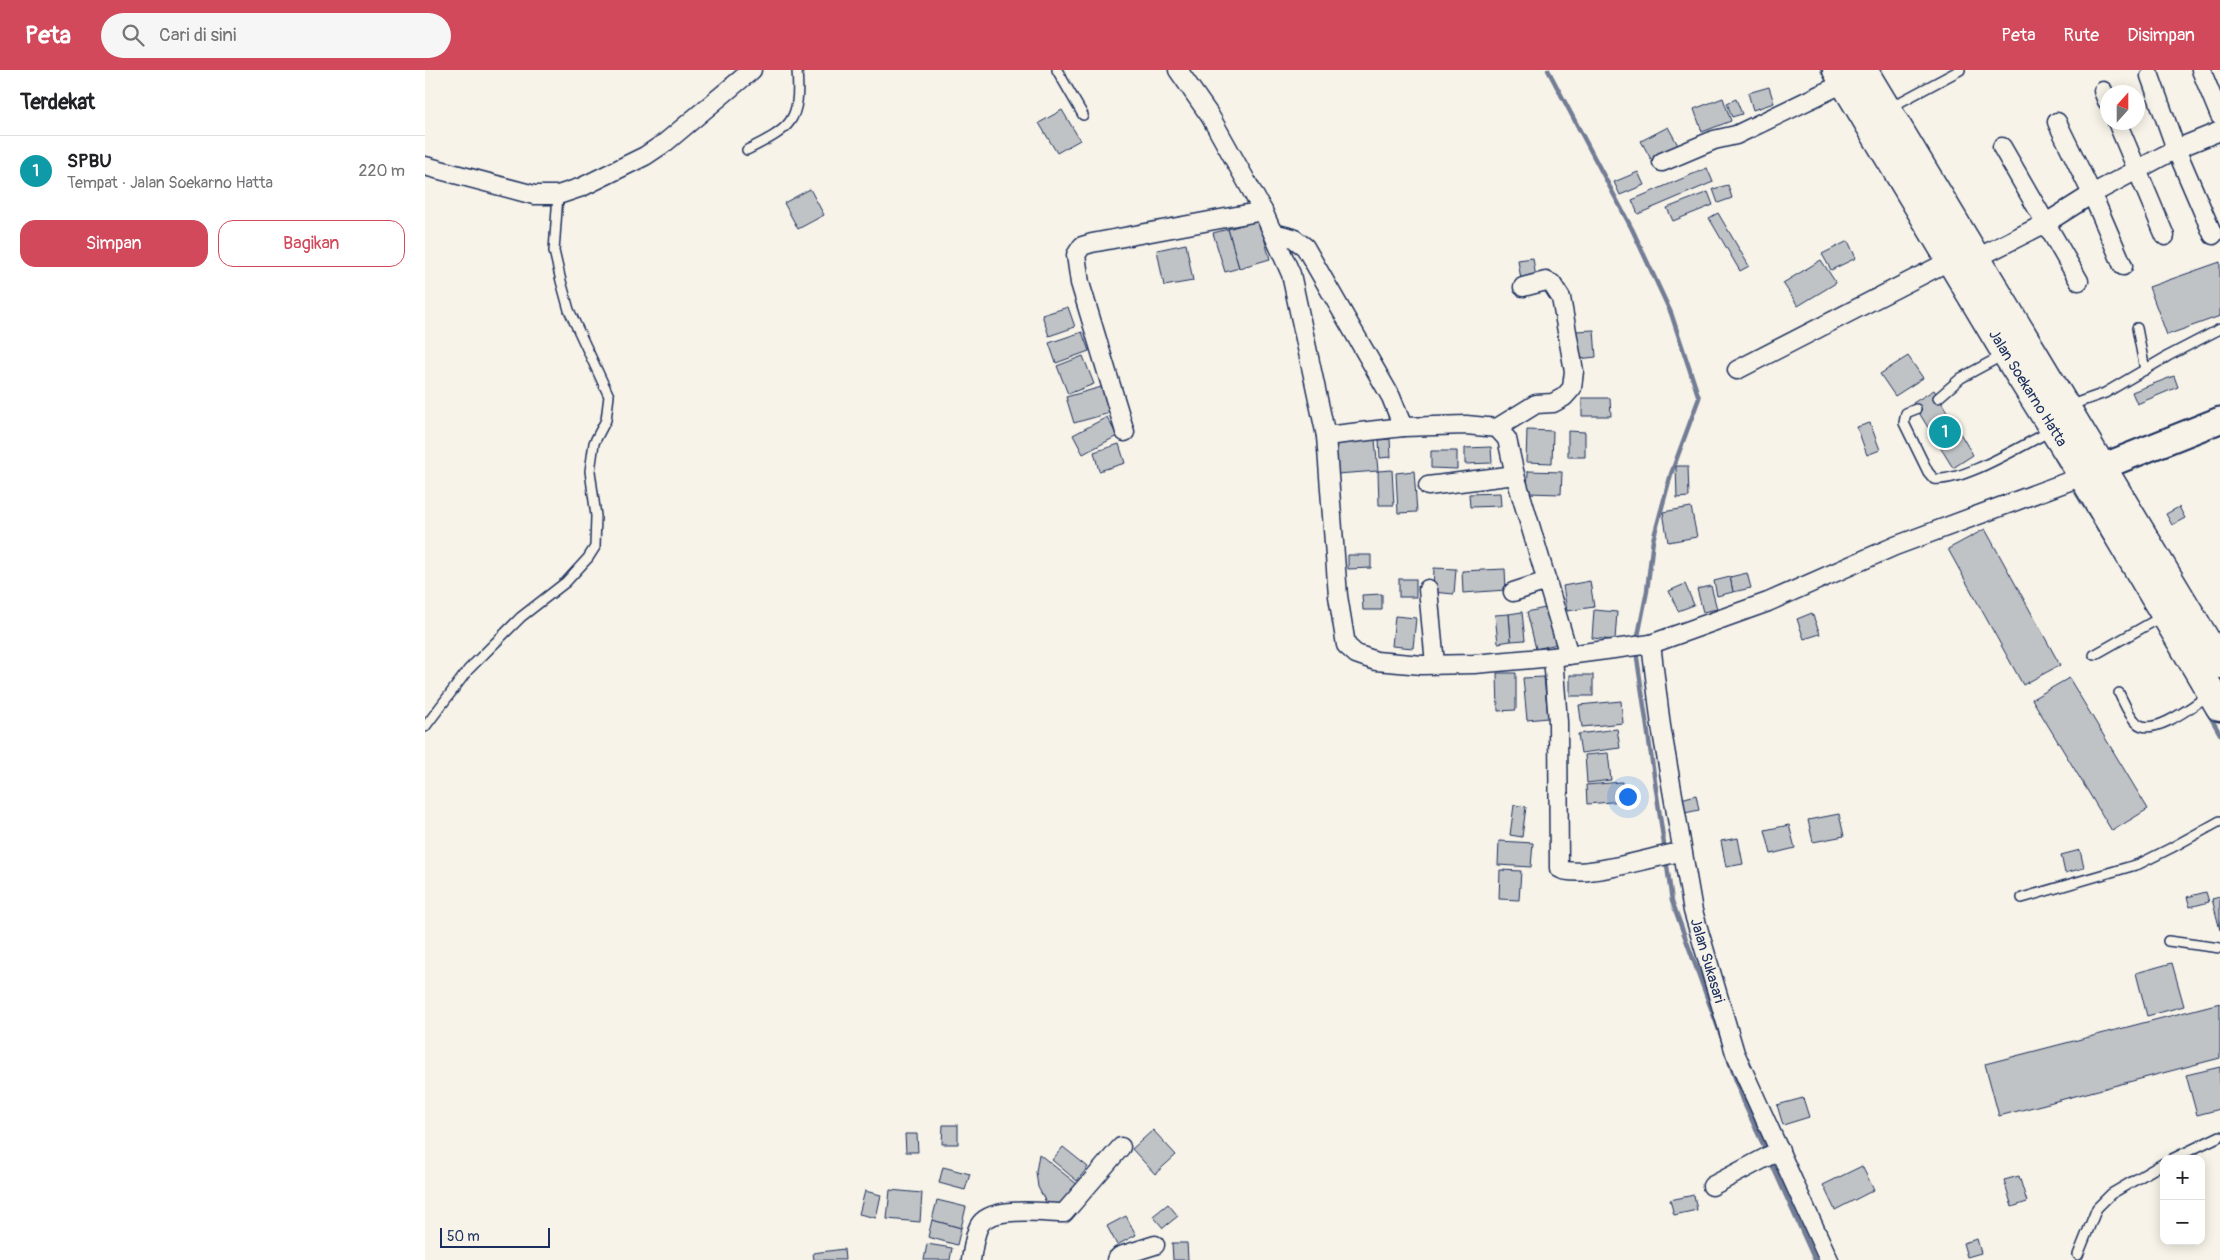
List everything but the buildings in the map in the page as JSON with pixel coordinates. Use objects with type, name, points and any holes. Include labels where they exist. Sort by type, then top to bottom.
[{"type":"highway","name":"Jalan Soekarno Hatta","points":[[1845,77],[1887,110],[2059,418],[2162,616],[2212,699]]},
{"type":"highway","name":"Jalan Soekarno Hatta","points":[[1845,77],[1968,257],[2006,353],[2059,418]]},
{"type":"highway","name":"Jalan Soekarno Hatta","points":[[2087,474],[2220,664]]},
{"type":"street","points":[[425,166],[534,195],[558,195],[581,187],[645,156],[666,142],[752,70]]},
{"type":"street","points":[[1178,70],[1210,116],[1263,211],[1291,274],[1326,436],[1338,596],[1346,645],[1356,654],[1376,661],[1422,665],[1474,664],[1561,656],[1647,645],[1768,602],[1895,546],[2087,474],[2220,420]]},
{"type":"street","points":[[2201,70],[2220,116]]},
{"type":"street","points":[[2150,76],[2176,149],[2213,235]]},
{"type":"street","points":[[1662,162],[1714,140],[1735,135],[1788,112],[1845,77]]},
{"type":"street","points":[[2057,122],[2092,194],[2123,266]]},
{"type":"street","points":[[2120,130],[2165,236]]},
{"type":"street","points":[[1737,370],[1893,290],[2041,226],[2092,194],[2176,149],[2220,131]]},
{"type":"street","points":[[2002,147],[2041,226],[2079,281]]},
{"type":"street","points":[[1125,432],[1081,283],[1076,256],[1082,246],[1263,211]]},
{"type":"street","points":[[1273,232],[1293,238],[1305,247],[1391,397],[1403,427]]},
{"type":"street","points":[[1326,436],[1403,427],[1466,425],[1497,428],[1536,404],[1553,403],[1564,398],[1574,380],[1571,349],[1561,298],[1552,284],[1545,281],[1523,287]]},
{"type":"street","points":[[1497,428],[1507,439],[1515,475],[1547,581],[1561,656],[1558,722],[1559,868],[1565,872],[1594,871],[1677,852]]},
{"type":"street","points":[[1428,486],[1515,475]]},
{"type":"street","points":[[1513,592],[1547,581]]},
{"type":"street","points":[[1429,589],[1435,664]]},
{"type":"street","name":"Jalan Sukasari","points":[[1647,645],[1661,726],[1677,852],[1735,1053],[1777,1151],[1829,1260]]},
{"type":"street","points":[[971,1260],[979,1226],[987,1217],[1001,1212],[1064,1214],[1121,1147]]},
{"type":"street","points":[[1712,1186],[1777,1151]]},
{"type":"street","points":[[1116,1260],[1120,1256],[1155,1245]]},
{"type":"lane","points":[[747,150],[783,130],[794,117],[797,106],[797,70]]},
{"type":"lane","points":[[1057,70],[1083,115]]},
{"type":"lane","points":[[1887,110],[1960,70]]},
{"type":"lane","points":[[425,727],[473,665],[521,617],[566,582],[588,558],[595,547],[596,516],[590,471],[594,443],[606,420],[609,396],[569,310],[561,281],[554,251],[558,195]]},
{"type":"lane","points":[[2137,328],[2145,370]]},
{"type":"lane","points":[[1916,409],[1906,413],[1904,423],[1928,472],[1934,479],[1950,479],[2008,454],[2059,418],[2220,329]]},
{"type":"lane","points":[[1938,398],[1961,378],[2006,353]]},
{"type":"lane","points":[[2094,655],[2162,616]]},
{"type":"lane","points":[[2119,693],[2137,724],[2146,728],[2156,727],[2212,699]]},
{"type":"lane","points":[[2022,898],[2139,864],[2218,822]]},
{"type":"lane","points":[[2168,941],[2220,948]]},
{"type":"lane","points":[[2180,1155],[2220,1136]]},
{"type":"lane","points":[[2077,1255],[2097,1208],[2111,1194],[2160,1166]]},
{"type":"waterway","points":[[1548,70],[1632,229],[1671,313],[1699,398],[1671,474],[1653,540],[1647,591],[1637,641]]},
{"type":"waterway","points":[[1822,70],[1827,79]]},
{"type":"waterway","points":[[2056,458],[2067,477]]},
{"type":"waterway","points":[[2071,484],[2106,541]]},
{"type":"waterway","points":[[1636,651],[1665,851]]},
{"type":"waterway","points":[[2207,711],[2220,734]]},
{"type":"waterway","points":[[1666,859],[1672,901],[1724,1044]]},
{"type":"waterway","points":[[1729,1061],[1745,1105],[1767,1153]]},
{"type":"waterway","points":[[1770,1160],[1815,1260]]},
{"type":"place","name":"SPBU","points":[[1945,432]]}]
